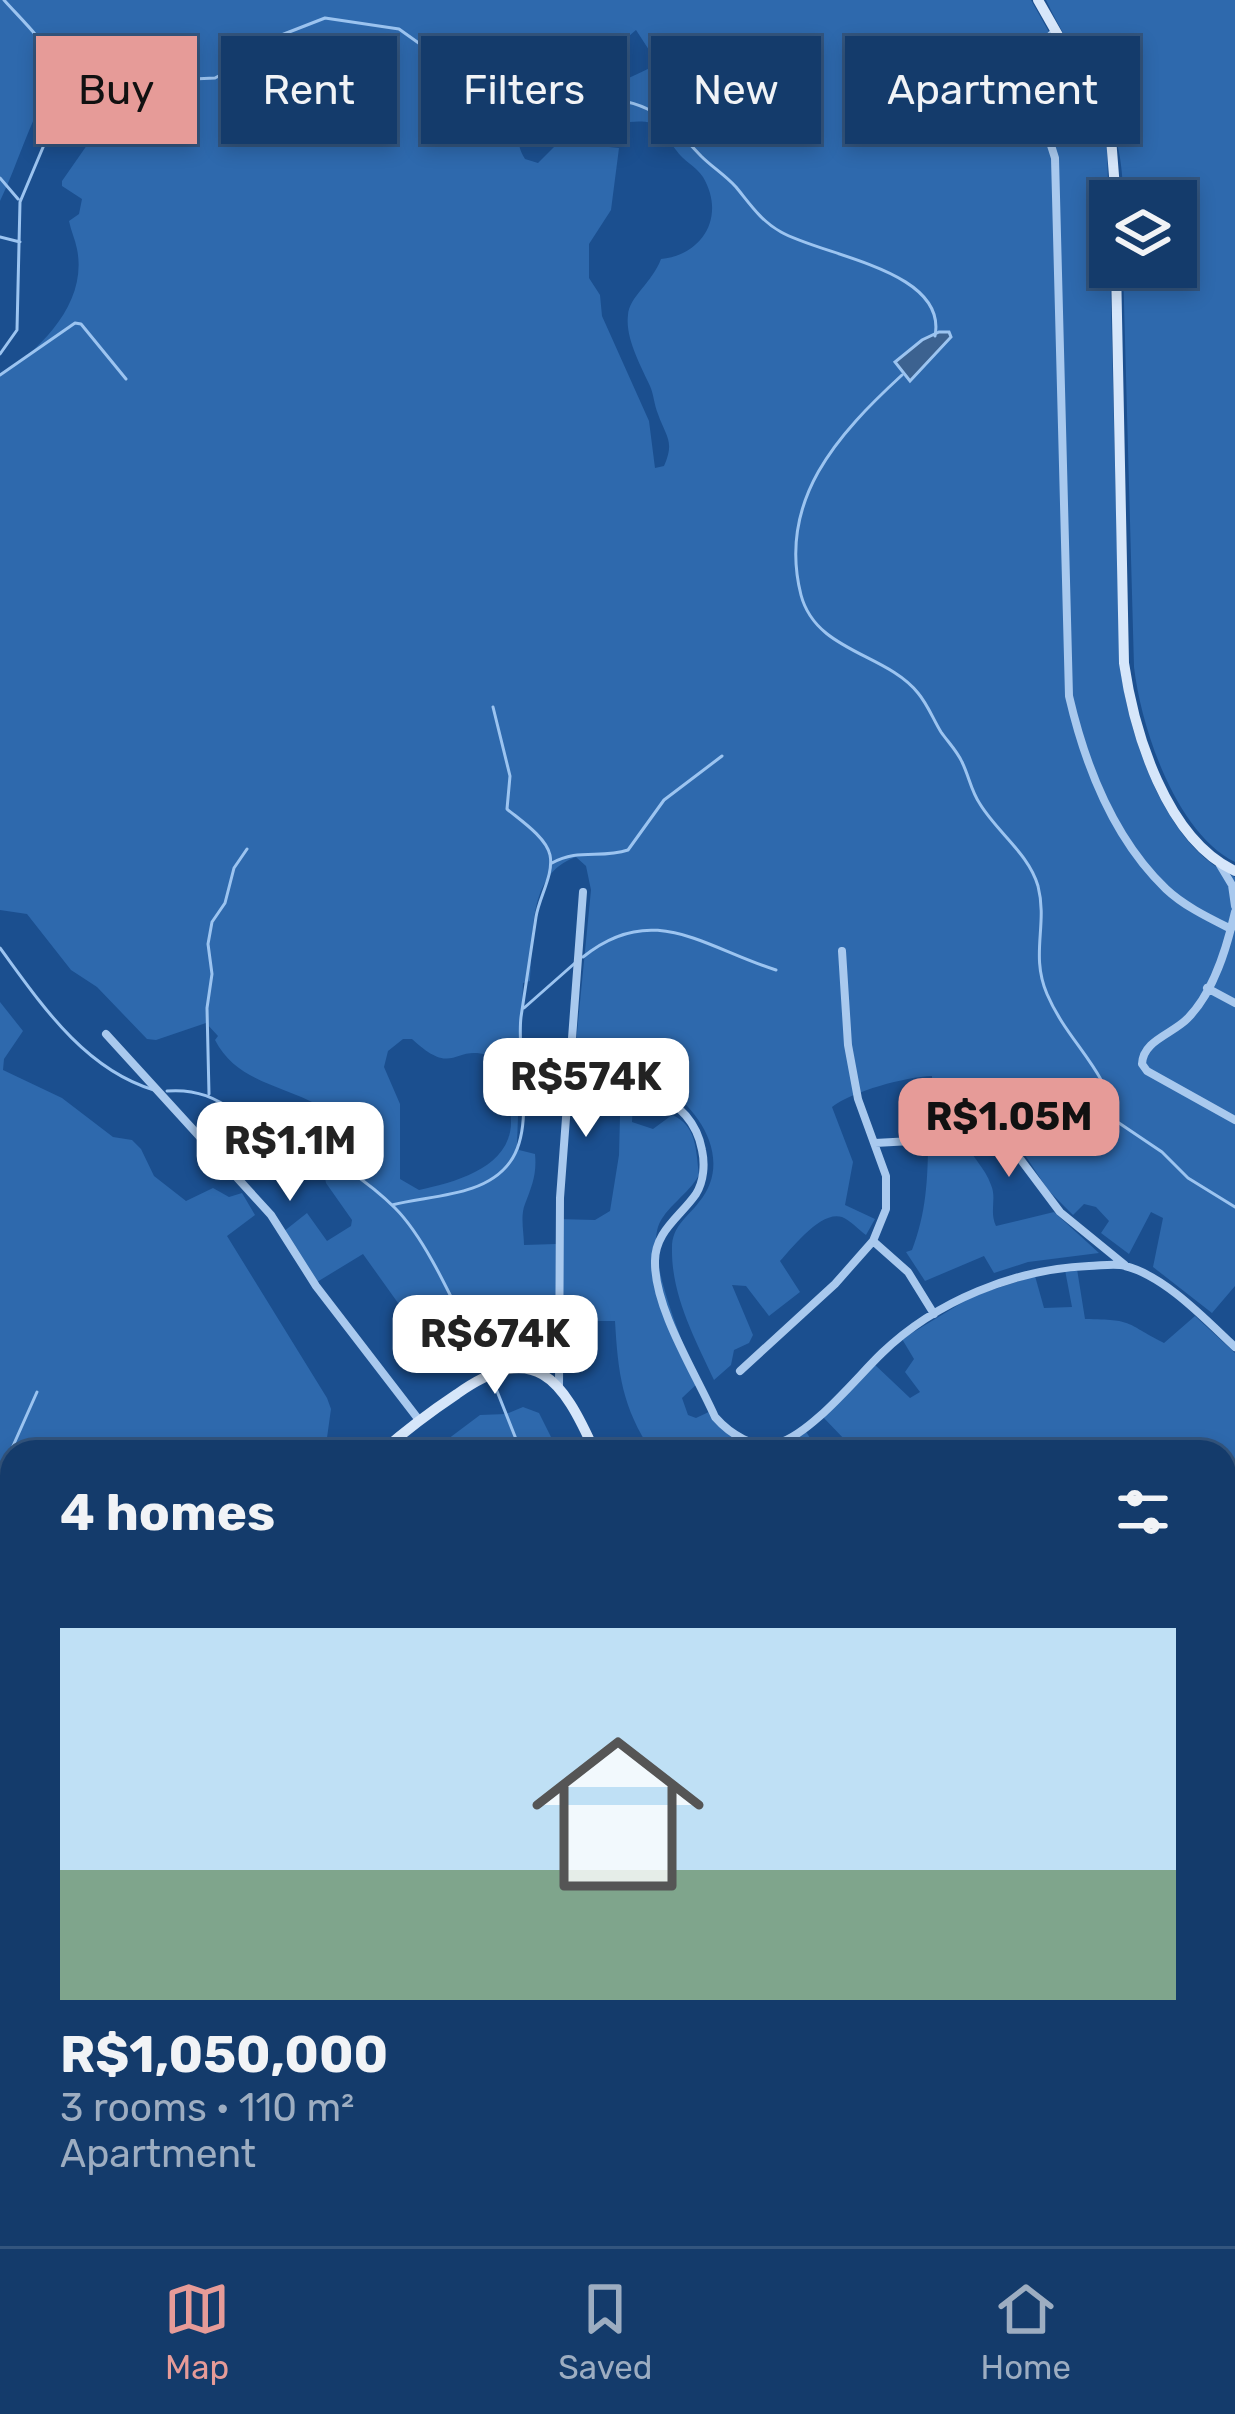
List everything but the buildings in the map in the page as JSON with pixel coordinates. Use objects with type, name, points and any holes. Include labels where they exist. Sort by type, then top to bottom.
[{"type":"street","points":[[1038,0],[1056,36]]},
{"type":"street","points":[[1050,36],[1054,32]]},
{"type":"street","points":[[1050,144],[1066,642],[1078,737],[1097,786],[1143,863],[1168,892],[1231,928]]},
{"type":"street","points":[[1111,144],[1114,180]]},
{"type":"street","points":[[1116,288],[1124,663],[1132,717],[1148,761],[1184,826],[1232,885],[1235,909],[1207,988],[1189,1018],[1147,1047],[1142,1064],[1235,1120]]},
{"type":"street","points":[[1219,864],[1235,871]]},
{"type":"street","points":[[560,1387],[560,1198],[583,892]]},
{"type":"street","points":[[740,1371],[835,1284],[873,1240],[886,1209],[886,1176],[858,1100],[848,1045],[842,951]]},
{"type":"street","points":[[1207,988],[1235,1003]]},
{"type":"street","points":[[106,1034],[272,1215],[316,1286],[419,1420]]},
{"type":"street","points":[[570,1072],[646,1088],[688,1118],[699,1135],[703,1175],[696,1193],[658,1241],[655,1263],[661,1299],[715,1417],[727,1431],[753,1440]]},
{"type":"street","points":[[874,1143],[1004,1136],[1060,1212],[1125,1265],[1185,1300],[1235,1347]]},
{"type":"street","points":[[873,1240],[908,1272],[934,1314]]},
{"type":"street","points":[[779,1440],[793,1436],[888,1347],[934,1314],[985,1288],[1034,1273],[1125,1265]]},
{"type":"street","points":[[395,1440],[499,1368],[520,1366],[560,1387],[589,1440]]},
{"type":"shaded area","points":[[0,0],[1031,0],[1051,36],[845,36],[845,144],[1106,144],[1108,180],[1089,180],[1089,288],[1111,288],[1120,667],[1142,756],[1170,816],[1210,862],[1235,877],[1235,1286],[1212,1313],[1153,1267],[1163,1218],[1151,1212],[1129,1254],[1101,1233],[1109,1221],[1096,1207],[1084,1204],[1073,1215],[1048,1190],[1015,1140],[1013,1094],[961,1093],[974,1127],[931,1128],[932,1076],[921,1077],[866,1090],[832,1107],[853,1162],[845,1205],[875,1219],[866,1235],[845,1218],[834,1216],[808,1232],[780,1261],[800,1292],[769,1316],[746,1286],[732,1285],[753,1335],[749,1343],[734,1350],[731,1365],[714,1380],[680,1300],[672,1248],[677,1228],[709,1186],[713,1154],[700,1122],[663,1086],[574,1063],[591,890],[586,866],[576,857],[548,877],[541,892],[533,927],[530,981],[523,983],[517,1144],[519,1150],[535,1154],[523,1214],[524,1245],[556,1244],[557,1219],[595,1220],[610,1211],[620,1116],[569,1110],[574,1084],[583,1079],[634,1084],[632,1122],[653,1129],[672,1115],[680,1119],[691,1132],[699,1175],[661,1220],[656,1242],[669,1305],[699,1382],[682,1398],[688,1415],[696,1418],[713,1410],[732,1430],[767,1440],[645,1440],[623,1389],[615,1321],[557,1321],[556,1304],[526,1305],[526,1359],[479,1369],[453,1345],[444,1353],[403,1310],[363,1254],[317,1282],[283,1232],[307,1213],[327,1241],[351,1226],[352,1220],[326,1183],[320,1153],[299,1130],[318,1105],[235,1065],[206,1023],[147,1039],[97,987],[71,970],[27,914],[0,910],[0,376],[58,323],[75,288],[79,269],[69,221],[79,214],[82,199],[62,186],[62,181],[88,144],[197,144],[197,36],[36,36],[36,115],[0,201]],"holes":[[[636,30],[651,53],[651,36],[821,36],[821,144],[672,144],[703,177],[710,192],[711,219],[699,242],[661,259],[629,308],[631,342],[669,445],[664,466],[655,468],[649,421],[589,278],[589,244],[611,210],[619,148],[557,144],[538,163],[525,159],[519,144],[421,144],[421,36],[627,38]],[[403,1039],[412,1039],[445,1059],[487,1055],[499,1073],[511,1126],[507,1142],[485,1166],[419,1190],[400,1179],[400,1104],[384,1067],[388,1051]]]},
{"type":"shaded area","points":[[1046,0],[1235,0],[1235,862],[1214,848],[1179,804],[1153,748],[1134,667],[1124,288],[1197,288],[1197,180],[1122,180],[1117,144],[1140,144],[1140,36],[1065,36]]},
{"type":"shaded area","points":[[651,67],[651,123],[627,123],[627,79]]},
{"type":"shaded area","points":[[939,332],[949,332],[951,337],[910,381],[895,362]]},
{"type":"shaded area","points":[[0,1002],[23,1031],[4,1059],[3,1070],[62,1098],[113,1137],[132,1140],[154,1176],[186,1201],[213,1188],[229,1197],[242,1193],[255,1215],[227,1236],[331,1409],[327,1440],[0,1440]]},
{"type":"shaded area","points":[[964,1138],[991,1185],[996,1226],[1054,1212],[1099,1253],[1028,1262],[994,1273],[984,1256],[925,1281],[906,1252],[912,1250],[923,1210],[928,1140]]},
{"type":"shaded area","points":[[1077,1269],[1085,1319],[1128,1324],[1164,1343],[1195,1316],[1235,1353],[1235,1440],[845,1440],[822,1416],[873,1363],[910,1398],[920,1392],[905,1372],[914,1359],[902,1339],[973,1296],[1035,1276],[1044,1308],[1072,1307],[1065,1270]]},
{"type":"shaded area","points":[[523,1407],[539,1413],[555,1440],[447,1440],[480,1415],[506,1414]]},
{"type":"shaded area","points":[[805,1430],[811,1440],[767,1440],[779,1439]]},
{"type":"waterway","points":[[4,0],[36,36]]},
{"type":"waterway","points":[[0,354],[17,330],[20,202],[57,114],[70,97],[149,81],[215,78],[266,41],[325,18],[399,29],[421,45]]},
{"type":"waterway","points":[[627,102],[655,113],[677,131],[781,232],[903,280],[922,295],[934,314],[935,336]]},
{"type":"waterway","points":[[0,178],[18,199]]},
{"type":"waterway","points":[[0,237],[20,242]]},
{"type":"waterway","points":[[0,375],[75,323],[81,324],[126,379]]},
{"type":"waterway","points":[[902,375],[836,445],[806,499],[796,561],[801,595],[821,629],[918,693],[960,758],[980,804],[1034,874],[1041,900],[1042,979],[1065,1027],[1104,1085],[1116,1121],[1162,1152],[1188,1178],[1235,1207]]},
{"type":"waterway","points":[[392,1205],[486,1182],[510,1162],[522,1130],[521,1017],[536,917],[551,863],[543,842],[507,809],[510,776],[493,707]]},
{"type":"waterway","points":[[552,863],[571,856],[628,850],[664,800],[722,756]]},
{"type":"waterway","points":[[209,1094],[207,1008],[212,974],[208,944],[234,868],[247,849]]},
{"type":"waterway","points":[[583,957],[608,940],[656,930],[702,941],[776,970]]},
{"type":"waterway","points":[[0,948],[48,1012],[85,1051],[154,1090]]},
{"type":"waterway","points":[[524,1008],[575,963]]},
{"type":"waterway","points":[[167,1091],[202,1094],[295,1139],[384,1198],[421,1242],[487,1370]]},
{"type":"waterway","points":[[493,1381],[516,1439]]},
{"type":"waterway","points":[[16,1440],[37,1392]]}]
